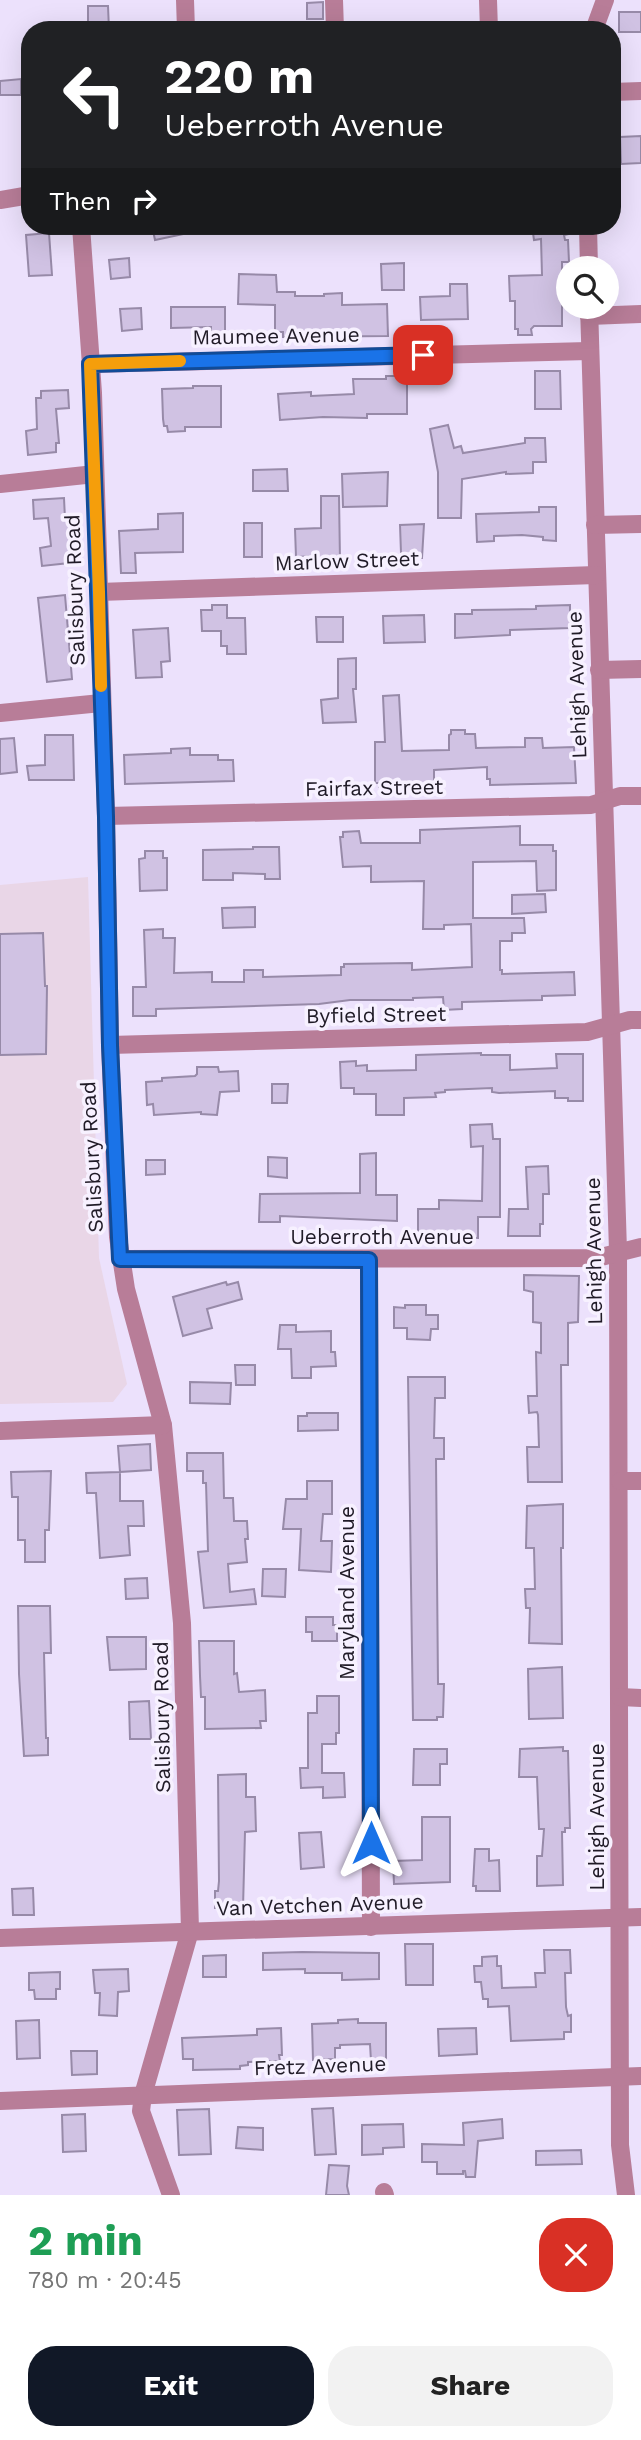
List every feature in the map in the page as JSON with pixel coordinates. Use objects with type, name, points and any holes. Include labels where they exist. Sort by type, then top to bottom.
[{"type":"street","points":[[185,0],[186,21]]},
{"type":"street","points":[[334,0],[335,21]]},
{"type":"street","points":[[488,0],[489,21]]},
{"type":"street","points":[[597,21],[605,0]]},
{"type":"street","points":[[621,92],[641,91]]},
{"type":"street","points":[[0,200],[21,196]]},
{"type":"street","name":"Salisbury Road","points":[[83,235],[95,474],[110,1045],[120,1259],[163,1425],[182,1623],[190,1931],[143,2095],[141,2111],[171,2195]]},
{"type":"street","points":[[588,235],[589,256]]},
{"type":"street","points":[[619,313],[641,314]]},
{"type":"street","name":"Lehigh Avenue","points":[[589,319],[618,1251],[620,2077],[621,2145],[626,2195]]},
{"type":"street","name":"Maumee Avenue","points":[[90,364],[589,351]]},
{"type":"street","points":[[0,484],[95,474]]},
{"type":"street","points":[[595,525],[641,524]]},
{"type":"street","name":"Marlow Street","points":[[99,592],[596,575]]},
{"type":"street","points":[[599,670],[641,669]]},
{"type":"street","points":[[0,713],[101,703]]},
{"type":"street","name":"Fairfax Street","points":[[106,817],[591,805],[620,796],[641,796]]},
{"type":"street","name":"Byfield Street","points":[[110,1045],[587,1032],[641,1020]]},
{"type":"street","name":"Ueberroth Avenue","points":[[120,1259],[597,1258],[641,1247]]},
{"type":"street","name":"Maryland Avenue","points":[[369,1260],[371,1927]]},
{"type":"street","points":[[0,1431],[163,1425]]},
{"type":"street","points":[[620,1482],[641,1481]]},
{"type":"street","points":[[620,1697],[641,1698]]},
{"type":"street","name":"Van Vetchen Avenue","points":[[0,1938],[641,1917]]},
{"type":"street","name":"Fretz Avenue","points":[[0,2101],[641,2076]]},
{"type":"shaded area","points":[[88,877],[99,1258],[127,1384],[113,1402],[0,1404],[0,885]]},
{"type":"building","points":[[323,2],[323,19],[307,19],[307,3]]},
{"type":"building","points":[[88,6],[108,6],[109,21],[88,21]]},
{"type":"building","points":[[619,12],[641,12],[641,32],[621,32]]},
{"type":"building","points":[[21,79],[21,95],[0,95],[0,81]]},
{"type":"building","points":[[641,136],[641,163],[621,164],[621,137]]},
{"type":"building","points":[[26,235],[49,235],[52,275],[29,276]]},
{"type":"building","points":[[154,235],[179,235],[155,240]]},
{"type":"building","points":[[533,235],[564,235],[565,240],[568,240],[569,256],[556,256],[556,319],[562,319],[562,326],[534,326],[531,329],[532,335],[518,335],[518,329],[515,329],[515,301],[510,301],[509,276],[542,275],[541,239],[534,240]]},
{"type":"building","points":[[129,258],[130,277],[111,279],[109,260]]},
{"type":"building","points":[[404,263],[404,290],[382,290],[381,264]]},
{"type":"building","points":[[239,274],[276,275],[277,292],[295,292],[295,296],[342,293],[342,305],[387,304],[388,336],[283,337],[283,332],[275,332],[275,305],[238,304]]},
{"type":"building","points":[[450,284],[467,284],[468,319],[421,320],[420,297],[450,296]]},
{"type":"building","points":[[171,307],[225,307],[225,333],[211,333],[211,327],[171,328]]},
{"type":"building","points":[[141,308],[142,329],[122,331],[120,309]]},
{"type":"building","points":[[535,371],[560,371],[561,409],[535,409]]},
{"type":"building","points":[[386,376],[407,376],[407,414],[367,414],[367,418],[280,420],[278,394],[354,394],[353,379],[386,379]]},
{"type":"building","points":[[221,386],[221,427],[185,427],[185,431],[168,432],[163,419],[162,389]]},
{"type":"building","points":[[68,390],[69,408],[56,409],[59,443],[56,443],[56,452],[28,455],[26,431],[37,429],[36,398],[41,398],[41,391]]},
{"type":"building","points":[[448,425],[454,448],[461,446],[463,453],[525,443],[525,438],[545,438],[546,462],[533,462],[533,473],[506,472],[462,479],[461,518],[438,518],[438,472],[430,429]]},
{"type":"building","points":[[287,469],[288,491],[253,491],[253,470]]},
{"type":"building","points":[[388,472],[387,506],[343,507],[342,474]]},
{"type":"building","points":[[321,496],[339,496],[340,561],[316,561],[316,556],[296,557],[295,529],[321,528]]},
{"type":"building","points":[[64,498],[65,519],[74,518],[77,536],[72,537],[74,558],[69,559],[69,563],[42,566],[40,548],[51,546],[48,518],[34,519],[33,500]]},
{"type":"building","points":[[539,507],[556,507],[556,541],[522,535],[494,536],[494,541],[477,542],[476,514],[539,512]]},
{"type":"building","points":[[183,513],[183,552],[135,553],[136,573],[121,573],[119,531],[158,529],[158,514]]},
{"type":"building","points":[[244,523],[262,523],[262,557],[244,557]]},
{"type":"building","points":[[424,524],[422,558],[404,558],[401,553],[400,525]]},
{"type":"building","points":[[65,595],[72,679],[47,682],[38,598]]},
{"type":"building","points":[[212,605],[227,605],[227,618],[245,618],[246,654],[227,654],[227,646],[221,646],[221,631],[202,631],[201,610],[212,610]]},
{"type":"building","points":[[570,605],[570,628],[510,630],[510,635],[455,638],[455,614],[472,614],[472,610],[536,609],[536,606]]},
{"type":"building","points":[[424,615],[425,642],[384,643],[383,616]]},
{"type":"building","points":[[316,617],[343,617],[343,642],[317,642]]},
{"type":"building","points":[[168,628],[170,661],[161,662],[162,677],[136,678],[133,630]]},
{"type":"building","points":[[356,658],[356,689],[353,689],[356,722],[323,723],[321,700],[338,698],[338,659]]},
{"type":"building","points":[[399,695],[402,751],[449,750],[451,730],[465,730],[465,734],[475,734],[476,748],[525,747],[525,738],[542,738],[543,748],[574,747],[576,783],[490,785],[487,767],[434,770],[434,787],[379,787],[379,783],[375,783],[375,742],[385,742],[383,696]]},
{"type":"building","points":[[45,735],[73,735],[74,780],[29,780],[27,766],[45,765]]},
{"type":"building","points":[[14,738],[17,772],[0,774],[0,739]]},
{"type":"building","points":[[190,748],[190,755],[218,755],[218,760],[233,760],[234,781],[125,784],[124,755],[171,753],[171,749]]},
{"type":"building","points":[[520,826],[520,845],[553,845],[553,851],[556,851],[556,890],[537,891],[536,861],[473,862],[473,918],[524,918],[525,933],[512,933],[512,941],[500,941],[502,974],[574,972],[575,995],[542,996],[542,1000],[462,1002],[462,1009],[444,1010],[443,997],[156,1009],[156,1016],[133,1016],[133,987],[146,987],[144,930],[163,929],[163,938],[175,938],[174,973],[212,972],[212,982],[244,982],[244,970],[263,970],[263,977],[341,975],[341,967],[344,967],[344,964],[412,963],[412,970],[472,967],[471,924],[444,925],[444,929],[423,929],[424,881],[371,882],[371,866],[343,867],[340,837],[343,837],[343,832],[359,831],[361,843],[420,843],[420,830]]},
{"type":"building","points":[[279,847],[280,879],[265,879],[265,874],[233,873],[233,880],[203,880],[203,850]]},
{"type":"building","points":[[145,851],[163,851],[163,858],[167,858],[167,890],[140,891],[139,859],[145,858]]},
{"type":"building","points":[[545,894],[546,912],[512,914],[512,895]]},
{"type":"building","points":[[255,907],[255,927],[223,928],[222,908]]},
{"type":"building","points":[[43,933],[47,986],[46,1054],[0,1055],[0,934]]},
{"type":"building","points":[[556,1054],[583,1054],[583,1101],[555,1098],[555,1091],[499,1093],[492,1092],[492,1088],[445,1090],[435,1093],[436,1097],[404,1098],[404,1115],[376,1115],[376,1094],[354,1094],[354,1088],[341,1088],[340,1062],[356,1061],[356,1066],[367,1065],[367,1071],[416,1070],[416,1055],[510,1055],[510,1070],[557,1068]]},
{"type":"building","points":[[197,1067],[218,1067],[219,1072],[238,1071],[239,1091],[220,1092],[217,1115],[201,1112],[154,1115],[153,1104],[147,1105],[146,1082],[195,1076]]},
{"type":"building","points":[[272,1084],[288,1084],[287,1103],[272,1103]]},
{"type":"building","points":[[492,1124],[493,1139],[500,1139],[500,1217],[478,1217],[478,1238],[422,1239],[422,1233],[418,1233],[418,1209],[439,1209],[439,1200],[482,1201],[483,1146],[471,1147],[470,1125]]},
{"type":"building","points":[[376,1153],[376,1195],[397,1195],[397,1221],[280,1216],[280,1222],[259,1222],[260,1194],[360,1193],[360,1154]]},
{"type":"building","points":[[268,1157],[287,1158],[287,1178],[268,1176]]},
{"type":"building","points":[[146,1160],[165,1160],[165,1174],[146,1175]]},
{"type":"building","points":[[548,1166],[549,1194],[543,1194],[543,1224],[540,1224],[540,1236],[508,1236],[509,1209],[528,1209],[526,1167]]},
{"type":"building","points":[[524,1275],[579,1276],[578,1322],[568,1323],[568,1365],[561,1365],[562,1482],[528,1482],[527,1447],[539,1447],[538,1415],[537,1412],[529,1413],[528,1396],[537,1396],[536,1352],[541,1353],[541,1323],[533,1322],[533,1292],[524,1290]]},
{"type":"building","points":[[226,1282],[227,1285],[238,1282],[242,1299],[207,1309],[212,1328],[183,1336],[173,1297]]},
{"type":"building","points":[[405,1305],[426,1305],[426,1315],[438,1315],[438,1329],[431,1329],[430,1340],[407,1339],[407,1328],[394,1328],[394,1307],[405,1308]]},
{"type":"building","points":[[280,1325],[296,1325],[296,1332],[331,1331],[331,1352],[335,1352],[336,1366],[311,1367],[311,1378],[292,1378],[291,1349],[278,1349]]},
{"type":"building","points":[[235,1365],[255,1365],[255,1385],[236,1385]]},
{"type":"building","points":[[408,1377],[445,1377],[445,1398],[435,1398],[434,1438],[444,1438],[444,1459],[436,1459],[438,1684],[444,1684],[443,1717],[437,1717],[437,1720],[413,1720]]},
{"type":"building","points":[[190,1382],[231,1383],[230,1404],[190,1403]]},
{"type":"building","points":[[307,1413],[338,1413],[338,1430],[298,1431],[298,1416],[307,1416]]},
{"type":"building","points":[[150,1444],[151,1470],[120,1472],[118,1446]]},
{"type":"building","points":[[187,1453],[223,1453],[224,1498],[233,1498],[234,1521],[247,1521],[248,1539],[245,1539],[247,1562],[228,1564],[230,1592],[254,1589],[256,1604],[204,1608],[198,1552],[208,1551],[206,1483],[203,1483],[203,1471],[187,1471]]},
{"type":"building","points":[[51,1471],[49,1530],[45,1530],[45,1562],[25,1562],[25,1540],[18,1540],[18,1497],[12,1497],[11,1472]]},
{"type":"building","points":[[120,1472],[120,1501],[143,1501],[144,1526],[128,1526],[130,1555],[100,1558],[96,1493],[87,1493],[86,1473]]},
{"type":"building","points":[[307,1481],[332,1481],[332,1514],[323,1514],[321,1541],[332,1541],[331,1572],[299,1570],[301,1529],[283,1529],[286,1499],[307,1499]]},
{"type":"building","points":[[563,1504],[562,1644],[529,1643],[530,1608],[526,1608],[525,1589],[535,1589],[534,1548],[526,1548],[527,1506]]},
{"type":"building","points":[[263,1569],[286,1569],[285,1597],[262,1596]]},
{"type":"building","points":[[147,1578],[148,1598],[126,1599],[125,1579]]},
{"type":"building","points":[[18,1606],[50,1606],[51,1653],[44,1653],[48,1755],[24,1756]]},
{"type":"building","points":[[306,1617],[333,1617],[333,1625],[337,1625],[337,1641],[312,1641],[312,1632],[306,1632]]},
{"type":"building","points":[[107,1637],[146,1637],[146,1669],[110,1670]]},
{"type":"building","points":[[199,1641],[234,1641],[234,1674],[237,1673],[239,1692],[265,1690],[266,1721],[260,1721],[261,1728],[205,1729],[205,1697],[201,1697]]},
{"type":"building","points":[[562,1667],[563,1718],[529,1719],[528,1669]]},
{"type":"building","points":[[317,1696],[339,1696],[339,1733],[336,1733],[336,1744],[322,1744],[322,1773],[344,1773],[345,1797],[323,1798],[323,1787],[301,1788],[300,1768],[308,1768],[308,1713],[317,1713]]},
{"type":"building","points":[[149,1701],[151,1739],[130,1739],[129,1702]]},
{"type":"building","points":[[563,1747],[563,1751],[568,1751],[570,1828],[565,1828],[565,1832],[562,1832],[563,1885],[537,1886],[537,1856],[542,1856],[544,1829],[539,1829],[537,1777],[519,1777],[520,1749]]},
{"type":"building","points":[[414,1749],[447,1749],[447,1764],[440,1764],[440,1785],[413,1785]]},
{"type":"building","points":[[246,1774],[246,1797],[255,1797],[256,1831],[245,1832],[243,1908],[215,1908],[215,1891],[218,1891],[219,1881],[218,1775]]},
{"type":"building","points":[[422,1817],[450,1817],[450,1882],[394,1884],[393,1861],[422,1860]]},
{"type":"building","points":[[321,1832],[324,1867],[301,1869],[299,1833]]},
{"type":"building","points":[[475,1849],[489,1849],[489,1861],[499,1860],[500,1891],[476,1891],[476,1886],[473,1886]]},
{"type":"building","points":[[33,1888],[34,1915],[13,1915],[12,1889]]},
{"type":"building","points":[[405,1944],[433,1944],[433,1985],[406,1985]]},
{"type":"building","points":[[544,1950],[570,1950],[571,1973],[565,1973],[566,2007],[568,2016],[571,2015],[571,2032],[564,2032],[564,2039],[511,2041],[509,2006],[488,2007],[488,1999],[483,1999],[481,1982],[475,1982],[474,1966],[482,1966],[482,1957],[497,1956],[497,1966],[501,1966],[502,1988],[536,1987],[535,1973],[545,1973]]},
{"type":"building","points":[[263,1953],[379,1953],[379,1979],[342,1980],[342,1973],[305,1973],[305,1969],[263,1970]]},
{"type":"building","points":[[226,1955],[226,1977],[203,1977],[203,1956]]},
{"type":"building","points":[[128,1969],[129,1991],[118,1992],[117,2016],[99,2015],[100,1993],[95,1993],[93,1970]]},
{"type":"building","points":[[60,1972],[60,1989],[56,1989],[56,1999],[35,1999],[34,1990],[29,1990],[29,1973]]},
{"type":"building","points":[[358,2019],[358,2023],[386,2023],[386,2061],[371,2061],[370,2044],[340,2045],[340,2048],[335,2048],[335,2059],[313,2060],[312,2024]]},
{"type":"building","points":[[39,2020],[40,2058],[17,2059],[16,2021]]},
{"type":"building","points":[[281,2028],[280,2061],[248,2062],[248,2065],[240,2066],[240,2069],[193,2070],[193,2059],[183,2059],[182,2038],[257,2035],[257,2029]]},
{"type":"building","points":[[476,2028],[477,2054],[439,2056],[438,2029]]},
{"type":"building","points":[[71,2051],[97,2051],[97,2074],[72,2075]]},
{"type":"building","points":[[333,2108],[336,2154],[315,2155],[312,2109]]},
{"type":"building","points":[[209,2109],[211,2154],[179,2155],[177,2110]]},
{"type":"building","points":[[85,2114],[86,2151],[63,2152],[62,2115]]},
{"type":"building","points":[[502,2119],[503,2138],[478,2141],[475,2177],[466,2177],[465,2171],[463,2174],[437,2174],[437,2162],[422,2162],[422,2144],[464,2145],[463,2123]]},
{"type":"building","points":[[403,2124],[404,2147],[383,2148],[383,2154],[362,2155],[362,2125]]},
{"type":"building","points":[[238,2127],[263,2128],[263,2150],[236,2148]]},
{"type":"building","points":[[581,2150],[582,2164],[536,2165],[536,2151]]},
{"type":"building","points":[[329,2165],[349,2166],[349,2195],[326,2195]]},
{"type":"slow traffic","points":[[101,686],[90,364],[180,361]]},
{"type":"route","points":[[371,1843],[369,1260],[120,1259],[110,1045],[106,817],[90,364],[423,355]]}]
